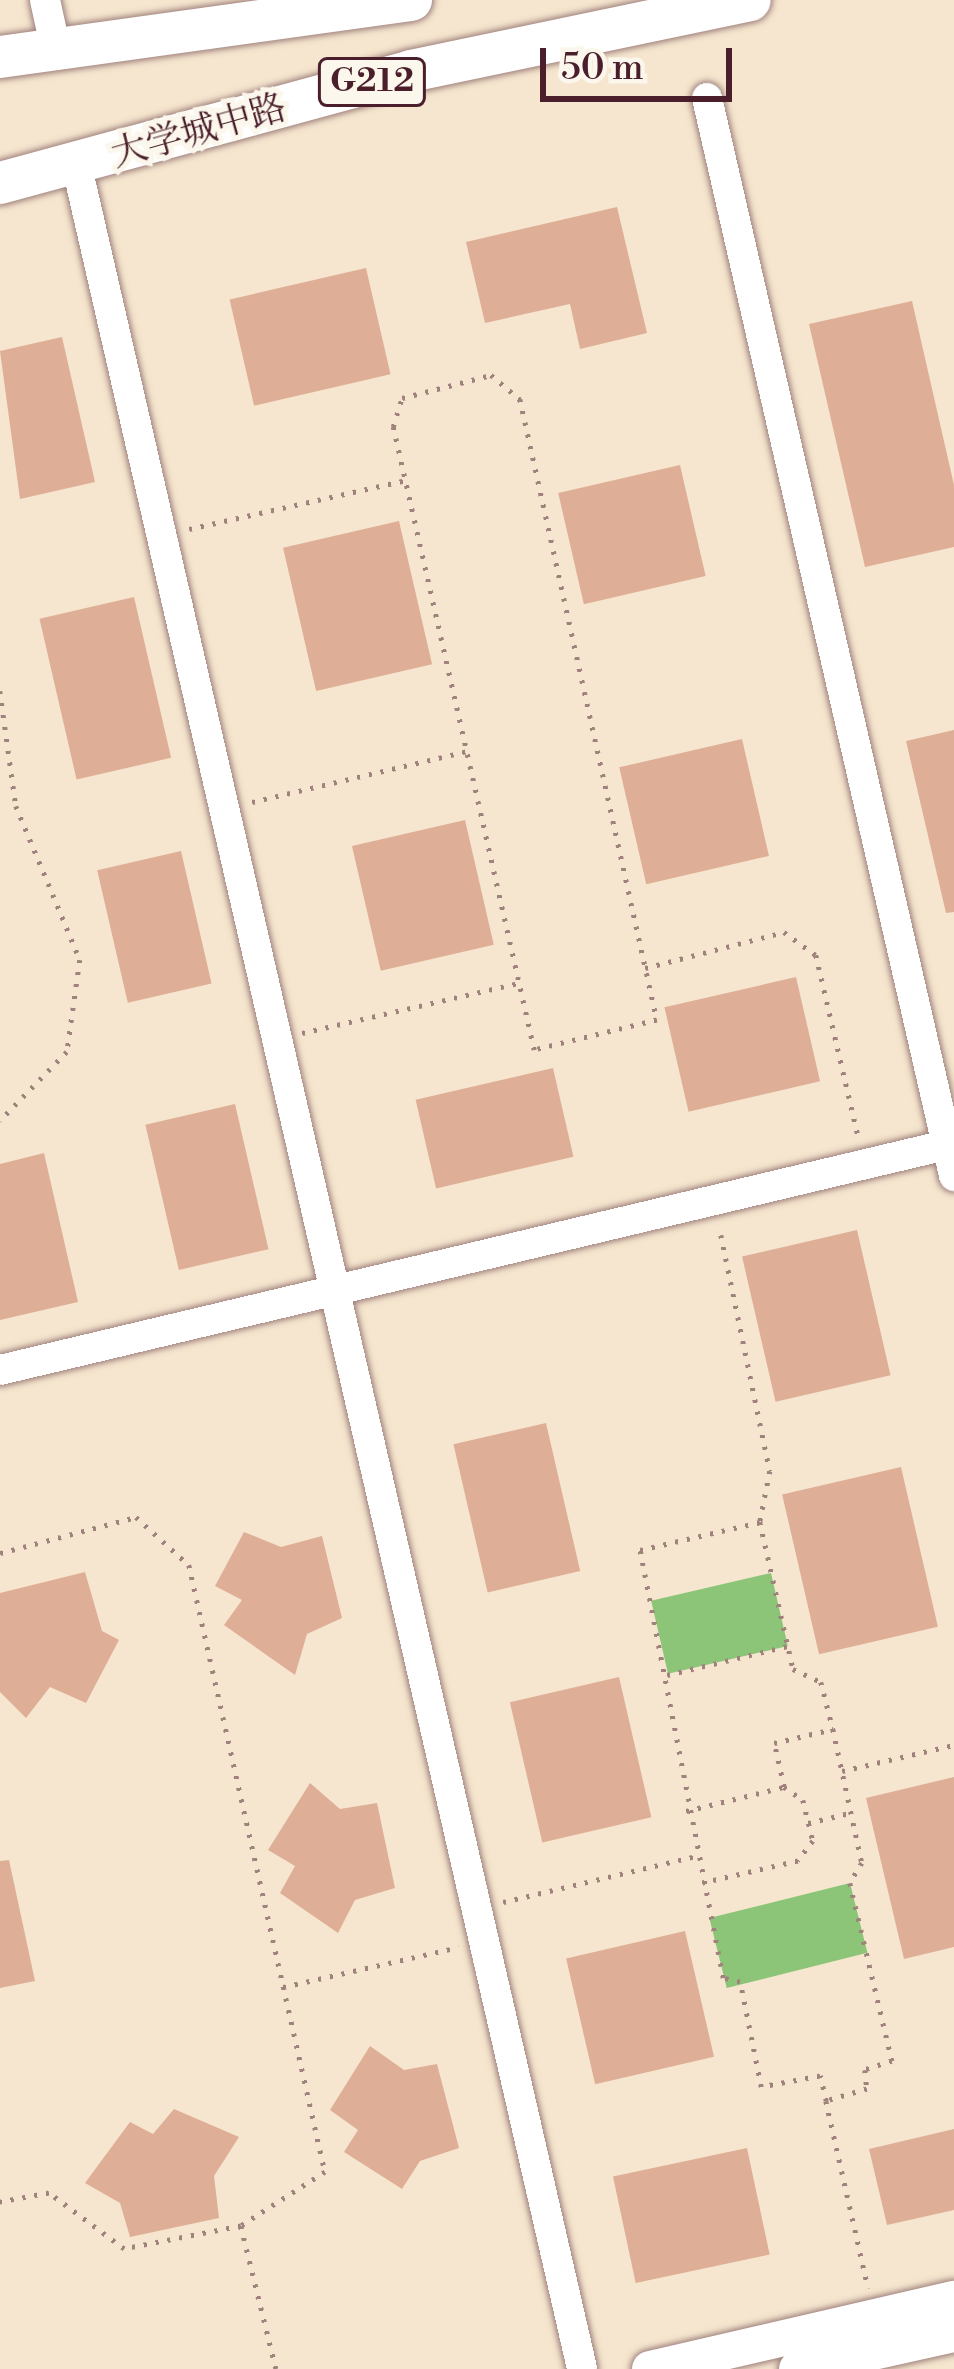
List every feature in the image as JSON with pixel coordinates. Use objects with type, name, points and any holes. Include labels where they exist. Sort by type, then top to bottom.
[{"type":"highway","name":"G212","points":[[0,57],[411,0]]},
{"type":"highway","name":"大学城中路","points":[[0,183],[77,167],[411,71],[749,0]]},
{"type":"main road","points":[[650,2369],[954,2300]]},
{"type":"main road","points":[[797,2369],[954,2334]]},
{"type":"street","points":[[45,0],[55,46]]},
{"type":"street","points":[[707,98],[954,1176]]},
{"type":"street","points":[[77,167],[582,2369]]},
{"type":"street","points":[[0,1370],[950,1144]]},
{"type":"path","points":[[490,375],[520,399],[657,1020],[534,1050],[406,480],[393,427],[402,398],[490,375]]},
{"type":"path","points":[[162,535],[406,480]]},
{"type":"path","points":[[0,691],[16,806],[80,960],[67,1052],[0,1120]]},
{"type":"path","points":[[225,809],[468,751]]},
{"type":"path","points":[[645,968],[784,932],[816,955],[865,1164]]},
{"type":"path","points":[[277,1038],[519,982]]},
{"type":"path","points":[[721,1235],[770,1471],[760,1522],[793,1669],[821,1682],[833,1730],[862,1863],[850,1883],[892,2061],[866,2070],[867,2090],[826,2101]]},
{"type":"path","points":[[0,1553],[136,1517],[189,1565],[325,2172],[241,2227],[124,2249],[50,2193],[0,2202]]},
{"type":"path","points":[[760,1522],[640,1550],[691,1772],[686,1811],[723,1978],[740,1982],[761,2087],[820,2076],[875,2318]]},
{"type":"path","points":[[668,1675],[788,1646]]},
{"type":"path","points":[[702,1883],[798,1862],[813,1841],[803,1800],[784,1787],[774,1743],[833,1730]]},
{"type":"path","points":[[842,1771],[954,1744]]},
{"type":"path","points":[[686,1811],[784,1787]]},
{"type":"path","points":[[808,1823],[851,1813]]},
{"type":"path","points":[[476,1908],[696,1856]]},
{"type":"path","points":[[284,1987],[484,1942]]},
{"type":"path","points":[[241,2227],[276,2369]]},
{"type":"green space","points":[[771,1573],[788,1646],[668,1674],[651,1601]]},
{"type":"green space","points":[[850,1883],[867,1953],[727,1988],[709,1918]]},
{"type":"building","points":[[617,207],[647,333],[580,349],[570,304],[485,323],[466,242]]},
{"type":"building","points":[[366,268],[391,374],[254,406],[230,299]]},
{"type":"building","points":[[912,301],[954,485],[954,547],[865,567],[809,324]]},
{"type":"building","points":[[62,337],[95,482],[20,499],[0,351]]},
{"type":"building","points":[[680,465],[706,576],[584,604],[558,493]]},
{"type":"building","points":[[399,521],[432,664],[316,691],[283,548]]},
{"type":"building","points":[[134,597],[171,758],[77,780],[39,619]]},
{"type":"building","points":[[954,730],[954,912],[946,913],[906,741]]},
{"type":"building","points":[[742,739],[769,856],[646,884],[619,767]]},
{"type":"building","points":[[465,820],[494,945],[381,971],[352,846]]},
{"type":"building","points":[[181,851],[212,984],[128,1003],[97,870]]},
{"type":"building","points":[[796,977],[820,1081],[689,1112],[664,1007]]},
{"type":"building","points":[[553,1068],[573,1157],[436,1188],[416,1100]]},
{"type":"building","points":[[235,1104],[269,1249],[179,1270],[145,1125]]},
{"type":"building","points":[[44,1153],[78,1302],[0,1320],[0,1164]]},
{"type":"building","points":[[857,1230],[891,1375],[776,1402],[742,1257]]},
{"type":"building","points":[[546,1423],[580,1571],[488,1592],[453,1444]]},
{"type":"building","points":[[901,1467],[938,1627],[819,1654],[782,1494]]},
{"type":"building","points":[[244,1532],[281,1547],[322,1536],[342,1618],[307,1634],[295,1675],[224,1625],[242,1600],[215,1586]]},
{"type":"building","points":[[85,1572],[102,1631],[119,1640],[86,1703],[50,1687],[26,1718],[0,1692],[0,1593]]},
{"type":"building","points":[[619,1677],[651,1817],[542,1843],[510,1702]]},
{"type":"building","points":[[954,1777],[954,1947],[904,1959],[866,1798]]},
{"type":"building","points":[[310,1783],[340,1809],[377,1803],[395,1888],[355,1900],[338,1933],[280,1893],[295,1866],[268,1850]]},
{"type":"building","points":[[9,1860],[35,1981],[0,1988],[0,1861]]},
{"type":"building","points":[[685,1931],[714,2057],[595,2084],[566,1958]]},
{"type":"building","points":[[370,2046],[404,2070],[437,2064],[459,2148],[420,2161],[402,2189],[344,2152],[358,2130],[330,2110]]},
{"type":"building","points":[[174,2109],[239,2137],[214,2176],[219,2218],[130,2237],[120,2203],[85,2183],[130,2122],[153,2134]]},
{"type":"building","points":[[954,2129],[954,2210],[887,2225],[869,2149]]},
{"type":"building","points":[[747,2148],[770,2255],[636,2283],[613,2176]]}]
